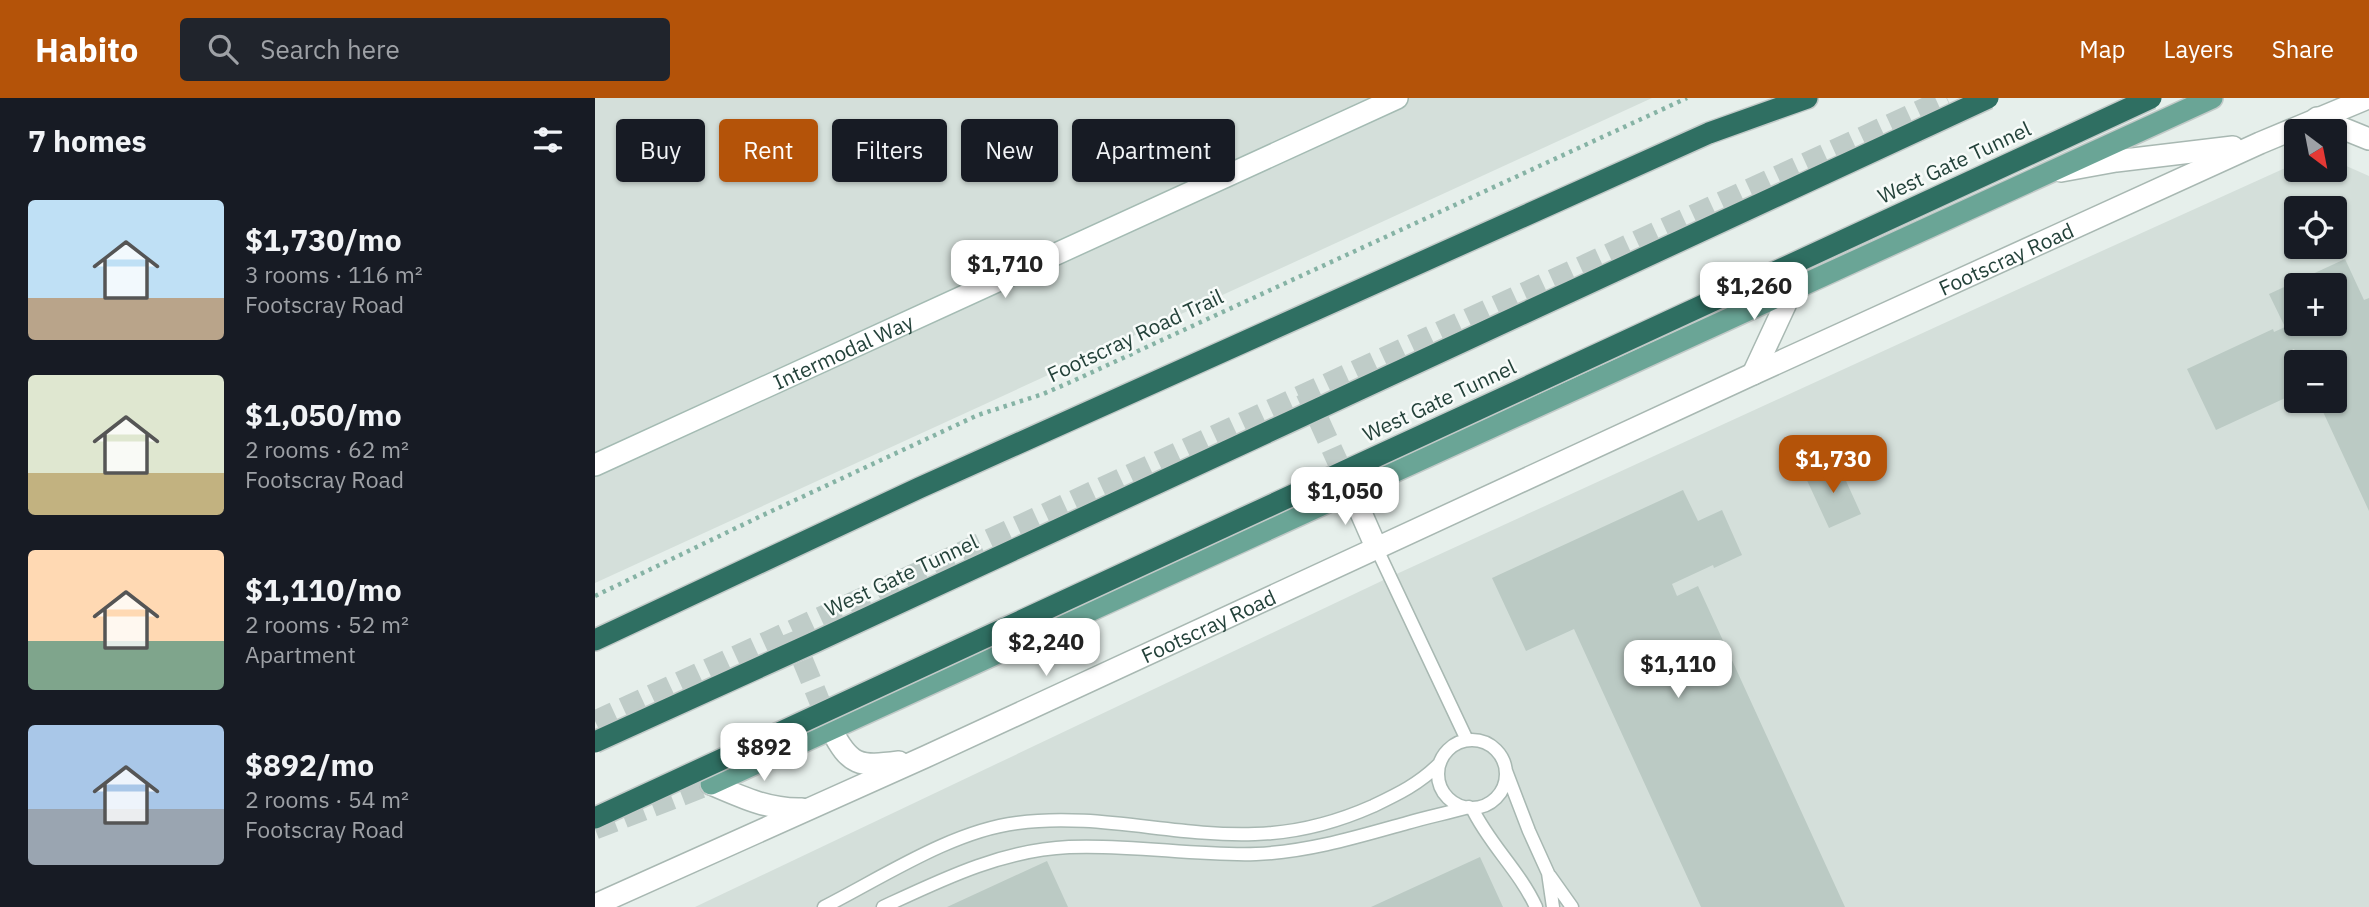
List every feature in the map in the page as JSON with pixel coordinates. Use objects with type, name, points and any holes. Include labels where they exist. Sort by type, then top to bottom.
[{"type":"highway","points":[[595,640],[919,488],[1709,133],[1807,98]]},
{"type":"highway","name":"West Gate Tunnel","points":[[595,742],[1988,98]]},
{"type":"highway","name":"West Gate Tunnel","points":[[595,818],[2151,98]]},
{"type":"main road","name":"Footscray Road","points":[[711,784],[2212,98]]},
{"type":"street","name":"Intermodal Way","points":[[595,465],[1397,98]]},
{"type":"street","name":"Footscray Road","points":[[595,905],[925,757],[1753,373],[2260,143],[2368,98]]},
{"type":"street","points":[[2317,118],[2369,139]]},
{"type":"street","name":"Footscray Road","points":[[2046,174],[2116,161],[2260,143]]},
{"type":"street","points":[[1753,373],[1793,288]]},
{"type":"street","points":[[1351,490],[1376,547]]},
{"type":"street","name":"Footscray Road","points":[[831,729],[850,760],[860,764],[912,761],[925,757]]},
{"type":"street","name":"Footscray Road","points":[[711,784],[756,803],[782,810],[818,806]]},
{"type":"lane","points":[[1376,547],[1467,740]]},
{"type":"lane","points":[[824,907],[961,837],[1019,822],[1069,820],[1254,834],[1307,827],[1356,813],[1408,789],[1426,778],[1451,747],[1467,740],[1486,743],[1501,757],[1548,873],[1572,907]]},
{"type":"lane","points":[[1439,764],[1439,783],[1444,793],[1459,805],[1470,807]]},
{"type":"lane","points":[[883,907],[985,862],[1036,851],[1101,846],[1224,854],[1285,852],[1327,845],[1489,803],[1497,796],[1506,778],[1505,767]]},
{"type":"lane","points":[[1470,807],[1482,830],[1523,881],[1536,907]]},
{"type":"lane","points":[[1548,873],[1553,907]]},
{"type":"path","name":"Footscray Road Trail","points":[[595,596],[978,415],[1043,394],[1073,381],[1688,98]]},
{"type":"shaded area","points":[[595,98],[1652,98],[595,583]]},
{"type":"shaded area","points":[[2347,166],[2369,176],[2369,907],[695,907],[1390,577],[2284,168],[2284,182],[2347,182]]},
{"type":"building","points":[[2345,259],[2364,300],[2369,298],[2369,511],[2324,413],[2347,413],[2347,350],[2284,350],[2284,399],[2216,430],[2187,369],[2273,329],[2274,332],[2284,327],[2284,336],[2347,336],[2347,273],[2315,273]]},
{"type":"building","points":[[2284,287],[2284,325],[2269,294]]},
{"type":"building","points":[[1837,461],[1861,514],[1829,528],[1805,476]]},
{"type":"building","points":[[1683,490],[1698,521],[1722,510],[1742,555],[1672,584],[1677,596],[1698,586],[1845,907],[1701,907],[1574,629],[1526,651],[1492,578]]},
{"type":"building","points":[[1480,857],[1503,907],[1371,907]]},
{"type":"building","points":[[1047,861],[1068,907],[947,907]]},
{"type":"tunnel","points":[[595,721],[1947,98]]},
{"type":"tunnel","points":[[1306,392],[1350,489]]},
{"type":"tunnel","points":[[791,632],[831,729]]},
{"type":"tunnel","points":[[595,829],[711,784]]}]
